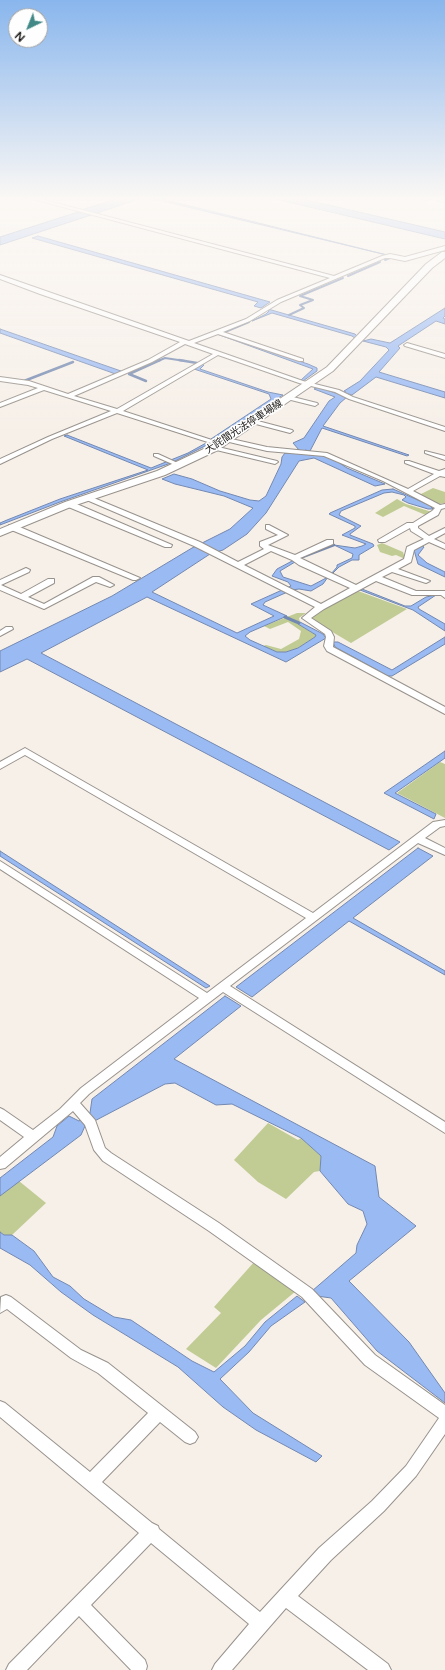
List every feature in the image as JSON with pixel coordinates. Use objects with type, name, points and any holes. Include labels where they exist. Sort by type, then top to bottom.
[{"type":"main road","name":"大詫間光法停車場線","points":[[0,533],[220,444],[330,369],[420,275]]},
{"type":"street","points":[[324,275],[336,278]]},
{"type":"street","points":[[68,396],[150,361],[159,354],[248,320],[266,308],[344,275]]},
{"type":"street","points":[[0,277],[42,293],[301,382],[345,395],[445,429]]},
{"type":"street","points":[[218,332],[301,360]]},
{"type":"street","points":[[407,345],[445,356]]},
{"type":"street","points":[[0,462],[50,438],[118,411],[218,353]]},
{"type":"street","points":[[0,379],[29,383],[274,462]]},
{"type":"street","points":[[0,405],[43,388]]},
{"type":"street","points":[[289,398],[315,404]]},
{"type":"street","points":[[254,422],[290,431]]},
{"type":"street","points":[[220,444],[325,454],[407,492],[442,506],[435,513],[414,525],[410,525],[382,540]]},
{"type":"street","points":[[427,452],[445,458]]},
{"type":"street","points":[[156,455],[174,463]]},
{"type":"street","points":[[407,462],[443,473]]},
{"type":"street","points":[[407,492],[443,473]]},
{"type":"street","points":[[86,498],[212,552],[321,607]]},
{"type":"street","points":[[69,504],[168,545]]},
{"type":"street","points":[[414,525],[414,529],[428,539],[445,547]]},
{"type":"street","points":[[12,527],[136,578]]},
{"type":"street","points":[[269,527],[284,535],[263,544],[270,549],[295,558],[302,563],[356,588]]},
{"type":"street","points":[[445,530],[410,549],[408,560],[321,607],[306,618],[328,633],[330,637],[328,646],[330,649],[445,711]]},
{"type":"street","points":[[295,558],[330,542]]},
{"type":"street","points":[[238,565],[270,549]]},
{"type":"street","points":[[392,569],[426,581]]},
{"type":"street","points":[[0,583],[26,570]]},
{"type":"street","points":[[376,578],[415,593],[444,594]]},
{"type":"street","points":[[0,587],[44,607],[96,580],[110,586]]},
{"type":"street","points":[[21,596],[51,581]]},
{"type":"street","points":[[0,634],[9,629]]},
{"type":"street","points":[[0,766],[25,752],[314,918]]},
{"type":"street","points":[[0,1164],[73,1103],[85,1091],[437,824],[445,823]]},
{"type":"street","points":[[418,839],[445,852]]},
{"type":"street","points":[[0,864],[207,998]]},
{"type":"street","points":[[224,987],[445,1128]]},
{"type":"street","points":[[73,1103],[88,1119],[100,1150],[107,1157],[226,1235],[310,1296],[370,1360],[445,1414]]},
{"type":"street","points":[[0,1113],[33,1136]]},
{"type":"street","points":[[2,1302],[76,1354],[103,1368],[190,1437]]},
{"type":"street","points":[[0,1408],[152,1531],[261,1622]]},
{"type":"street","points":[[91,1482],[158,1412]]},
{"type":"street","points":[[221,1670],[261,1622],[325,1554],[378,1506],[411,1471],[445,1421]]},
{"type":"street","points":[[15,1670],[152,1531]]},
{"type":"street","points":[[286,1597],[382,1670]]},
{"type":"street","points":[[80,1605],[139,1666]]},
{"type":"green space","points":[[433,488],[445,492],[445,503],[439,504],[419,495]]},
{"type":"green space","points":[[397,499],[406,504],[432,512],[428,516],[404,506],[383,517],[375,513]]},
{"type":"green space","points":[[382,543],[403,552],[405,559],[396,555],[392,556],[380,552],[377,545]]},
{"type":"green space","points":[[358,591],[407,609],[351,643],[312,620],[314,613]]},
{"type":"green space","points":[[297,613],[306,613],[299,618],[300,622],[298,624],[316,635],[315,637],[298,648],[286,652],[277,652],[263,646],[266,645],[281,649],[299,639],[301,631],[288,622],[270,629],[264,626]]},
{"type":"green space","points":[[440,762],[445,764],[445,818],[397,793]]},
{"type":"green space","points":[[268,1123],[298,1140],[301,1138],[321,1156],[320,1171],[314,1172],[286,1199],[258,1182],[234,1160]]},
{"type":"green space","points":[[19,1181],[46,1203],[12,1235],[4,1235],[0,1232],[0,1196]]},
{"type":"green space","points":[[255,1261],[296,1291],[261,1320],[216,1368],[186,1349],[221,1313],[214,1307]]},
{"type":"water","points":[[162,275],[175,275],[270,302],[261,308],[254,306],[258,302]]},
{"type":"water","points":[[445,308],[445,316],[443,318],[445,319],[445,324],[436,321],[398,346],[400,348],[379,372],[445,392],[445,398],[376,377],[352,395],[345,393],[346,392],[344,391],[360,381],[389,350],[386,347],[363,341],[371,339],[390,343]]},
{"type":"water","points":[[268,309],[355,334],[358,337],[356,339],[352,336],[272,313],[252,321],[266,314],[269,311]]},
{"type":"water","points":[[0,329],[121,371],[115,374],[0,333]]},
{"type":"water","points":[[217,334],[308,364],[317,368],[317,371],[303,381],[301,380],[313,369]]},
{"type":"water","points":[[201,364],[204,365],[200,369],[268,392],[283,395],[214,440],[211,439],[271,399],[269,394],[194,369]]},
{"type":"water","points":[[318,387],[347,397],[340,403],[323,426],[409,455],[407,456],[322,428],[310,451],[305,450],[304,453],[321,455],[335,460],[347,468],[385,484],[375,486],[314,458],[299,461],[266,513],[247,534],[223,550],[210,554],[152,592],[237,633],[274,616],[251,604],[291,586],[288,582],[272,576],[277,569],[294,560],[295,562],[280,571],[283,577],[311,586],[328,577],[323,584],[311,591],[299,589],[292,590],[265,602],[263,605],[287,616],[250,632],[245,636],[250,640],[277,652],[286,652],[298,648],[316,635],[298,624],[300,622],[323,634],[326,638],[286,662],[147,597],[41,653],[400,842],[389,850],[27,659],[0,672],[0,651],[112,596],[192,548],[230,529],[253,508],[224,496],[175,484],[162,479],[174,474],[192,479],[220,491],[250,500],[259,501],[266,496],[281,464],[282,457],[285,453],[299,453],[299,450],[293,443],[304,438],[329,401],[335,397],[314,389]]},
{"type":"water","points":[[67,435],[151,468],[188,453],[206,443],[209,444],[171,463],[0,525],[0,523],[60,499],[148,470],[64,436]]},
{"type":"water","points":[[393,489],[429,505],[433,509],[408,503],[402,500],[406,497],[404,495],[392,492],[384,493],[341,511],[339,515],[361,526],[350,535],[373,544],[374,546],[359,555],[359,560],[352,560],[339,567],[331,574],[337,565],[352,558],[353,554],[334,545],[355,548],[366,544],[342,535],[355,528],[355,526],[329,514],[382,490]]},
{"type":"water","points":[[421,545],[424,547],[418,555],[427,563],[445,572],[445,577],[418,564],[414,550]]},
{"type":"water","points":[[362,589],[405,606],[411,606],[426,597],[436,595],[418,607],[445,624],[445,631],[413,610],[360,590]]},
{"type":"water","points":[[445,637],[445,644],[392,676],[388,676],[335,647],[333,642],[338,642],[392,670]]},
{"type":"water","points":[[445,751],[445,758],[395,793],[436,814],[434,819],[384,793]]},
{"type":"water","points":[[418,848],[433,856],[353,918],[445,971],[445,975],[349,921],[252,997],[236,987]]},
{"type":"water","points":[[0,851],[210,986],[206,988],[0,856]]},
{"type":"water","points":[[225,996],[241,1006],[174,1059],[375,1166],[379,1197],[416,1226],[349,1281],[409,1342],[445,1393],[445,1403],[377,1351],[331,1298],[317,1296],[312,1291],[356,1253],[357,1245],[367,1224],[363,1211],[348,1204],[320,1171],[321,1156],[301,1138],[232,1104],[216,1105],[175,1083],[165,1084],[85,1126],[81,1135],[0,1196],[0,1178],[53,1137],[57,1126],[69,1116],[79,1121],[90,1113],[92,1099]]},
{"type":"water","points":[[0,1232],[4,1235],[12,1235],[34,1251],[53,1277],[70,1286],[84,1299],[114,1317],[131,1320],[192,1361],[214,1372],[245,1346],[265,1322],[297,1296],[305,1302],[271,1326],[249,1352],[220,1379],[253,1413],[322,1456],[316,1462],[256,1430],[223,1407],[178,1367],[93,1315],[61,1292],[30,1265],[0,1248]]},
{"type":"waterway","points":[[289,315],[304,308],[300,305],[313,300],[300,296],[343,278]]},
{"type":"waterway","points":[[225,332],[249,322]]},
{"type":"waterway","points":[[158,361],[165,358],[185,361]]},
{"type":"waterway","points":[[146,381],[129,374],[160,360]]},
{"type":"waterway","points":[[179,360],[185,361]]},
{"type":"waterway","points":[[185,361],[197,363]]},
{"type":"waterway","points":[[24,381],[73,362]]},
{"type":"waterway","points":[[300,558],[334,545]]},
{"type":"waterway","points":[[285,617],[299,623]]}]
